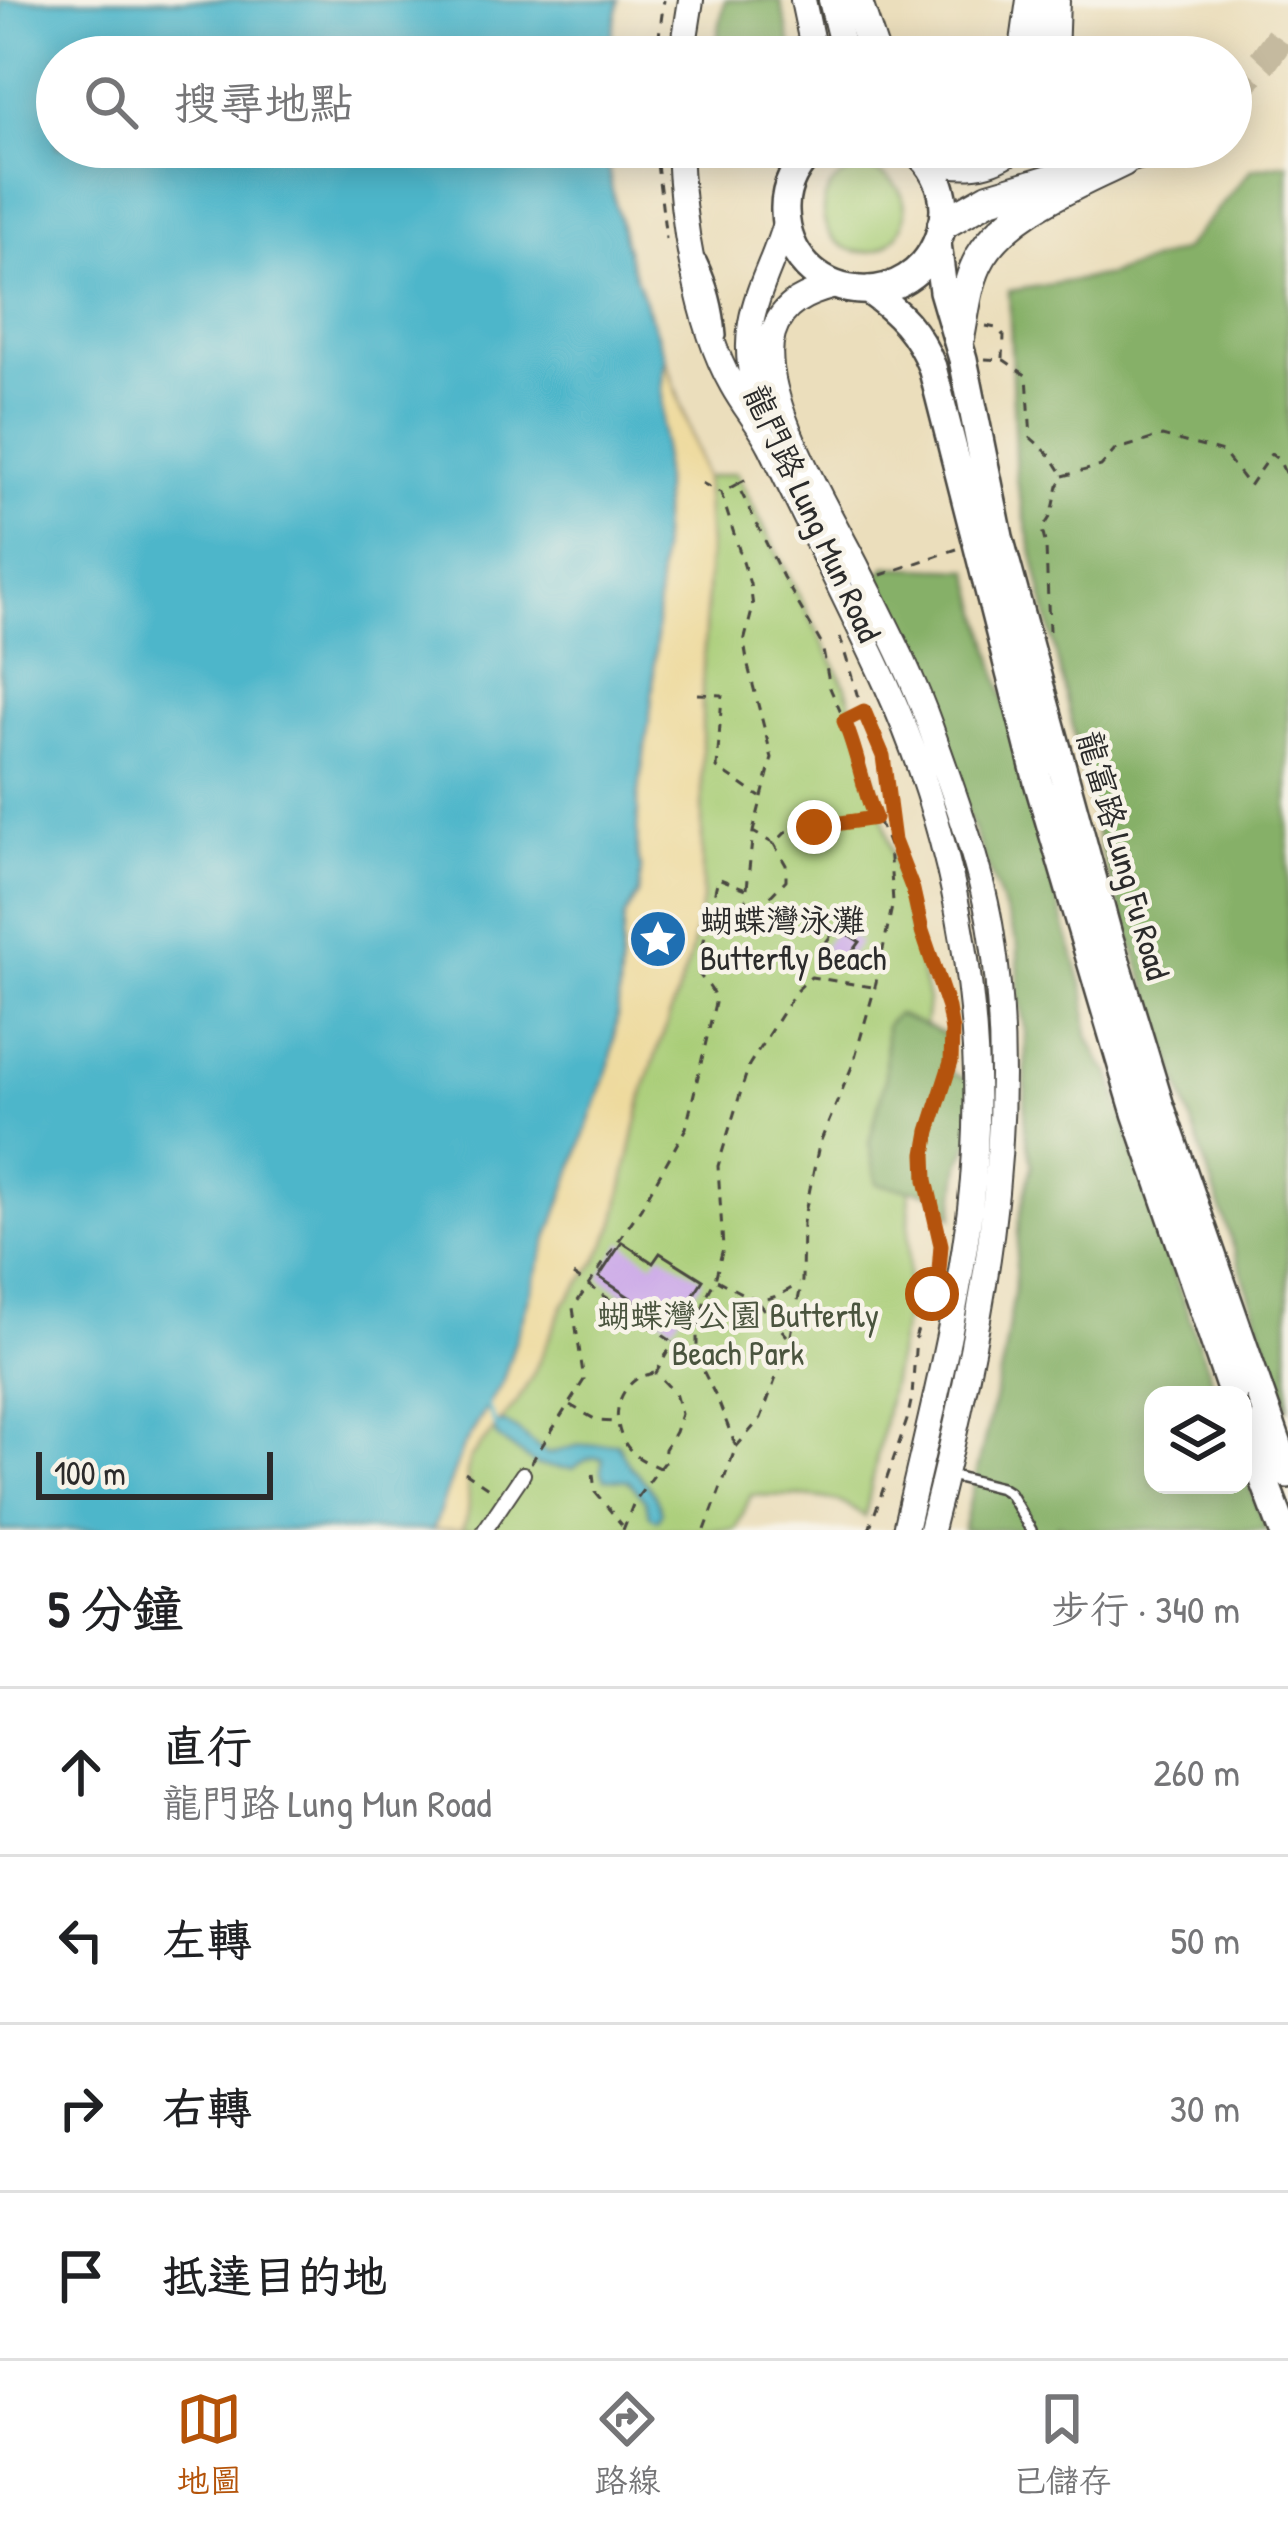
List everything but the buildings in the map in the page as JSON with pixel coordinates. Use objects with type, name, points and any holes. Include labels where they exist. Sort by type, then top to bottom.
[{"type":"highway","points":[[856,0],[868,36]]},
{"type":"highway","points":[[1027,36],[1032,0]]},
{"type":"highway","points":[[1053,36],[1054,0]]},
{"type":"highway","points":[[940,233],[989,198],[1095,168]]},
{"type":"highway","points":[[972,332],[974,271],[997,236],[1031,210],[1113,168]]},
{"type":"main road","points":[[685,36],[691,0]]},
{"type":"main road","points":[[803,0],[810,36]]},
{"type":"main road","points":[[831,0],[840,36]]},
{"type":"main road","name":"龍門路 Lung Mun Road","points":[[678,168],[676,237],[730,384],[776,429],[883,619],[921,703],[959,813],[992,935],[1004,1096],[995,1209],[974,1336],[931,1530]]},
{"type":"main road","points":[[796,168],[784,200],[788,237],[809,270],[835,286],[868,290],[895,285],[920,268],[940,233]]},
{"type":"main road","name":"龍富路 Lung Fu Road","points":[[930,168],[944,198],[940,233],[943,291],[972,332],[984,452],[999,537],[1108,935],[1159,1102],[1288,1474]]},
{"type":"main road","points":[[776,429],[750,367],[749,335],[785,224]]},
{"type":"main road","points":[[776,429],[773,333],[797,299],[835,286]]},
{"type":"main road","name":"龍富路 Lung Fu Road","points":[[868,290],[911,326],[932,367],[1038,782],[1136,1113],[1230,1386]]},
{"type":"main road","name":"龍門路 Lung Mun Road","points":[[776,429],[912,746],[939,836],[967,966],[976,1090],[970,1211],[958,1290],[905,1530]]},
{"type":"main road","points":[[1252,1448],[1283,1530]]},
{"type":"street","points":[[485,1530],[523,1474]]},
{"type":"lane","points":[[945,1474],[1010,1493],[1030,1530]]},
{"type":"path","points":[[659,36],[664,0]]},
{"type":"path","points":[[660,168],[676,237]]},
{"type":"path","points":[[972,332],[996,328],[1004,336],[1003,360]]},
{"type":"path","points":[[987,359],[1003,360],[1027,376],[1031,438],[1064,476]]},
{"type":"path","points":[[1047,643],[1042,530],[1064,476],[1101,466],[1115,450],[1162,436],[1223,452],[1249,486],[1270,454],[1279,460],[1288,479]]},
{"type":"path","points":[[721,493],[747,479]]},
{"type":"path","points":[[702,483],[721,493],[753,607],[744,642],[772,758],[753,832],[746,889],[746,902],[758,909],[786,880],[786,865],[773,844],[753,832]]},
{"type":"path","points":[[705,1530],[736,1447],[761,1418],[790,1340],[802,1281],[803,1222],[819,1145],[853,1064],[893,902],[889,845],[864,789],[856,747],[830,688],[822,646],[737,484]]},
{"type":"path","points":[[875,577],[964,547]]},
{"type":"path","name":"龍門路 Lung Mun Road","points":[[836,626],[883,756],[894,841],[913,890],[952,1031]]},
{"type":"path","points":[[698,694],[722,695],[717,768],[761,798]]},
{"type":"path","points":[[844,721],[871,707]]},
{"type":"path","points":[[773,844],[791,827],[875,818]]},
{"type":"path","points":[[523,1474],[584,1380],[573,1308],[641,1208],[686,1128],[715,1004],[715,995],[697,971],[718,878],[746,889]]},
{"type":"path","points":[[736,1447],[697,1358],[697,1332],[723,1248],[718,1166],[749,1065],[796,992],[811,977],[875,987]]},
{"type":"path","points":[[869,1530],[907,1420],[916,1334],[940,1264],[925,1154],[953,1039]]},
{"type":"path","points":[[573,1274],[697,1358]]},
{"type":"path","points":[[715,1280],[757,1301],[790,1340]]},
{"type":"path","points":[[757,1301],[777,1299],[802,1281]]},
{"type":"path","points":[[661,1469],[637,1457],[625,1444],[616,1422],[619,1401],[635,1380],[656,1372],[673,1342]]},
{"type":"path","points":[[623,1528],[634,1502],[661,1469],[681,1414],[675,1393],[656,1372]]},
{"type":"path","points":[[570,1405],[598,1421],[616,1422]]},
{"type":"path","points":[[465,1472],[506,1500]]},
{"type":"path","points":[[593,1474],[596,1492],[623,1528]]},
{"type":"green space","points":[[725,0],[780,0],[789,36],[718,36]]},
{"type":"green space","points":[[1288,163],[1288,1410],[1101,851],[1016,480],[1009,291],[1109,275],[1183,250],[1252,169]]},
{"type":"green space","points":[[864,170],[893,182],[905,211],[893,240],[864,252],[835,240],[823,211],[835,182]]},
{"type":"green space","name":"蝴蝶灣公園 Butterfly Beach Park","points":[[736,473],[846,687],[870,764],[928,1000],[910,1160],[908,1299],[865,1517],[826,1499],[751,1495],[733,1530],[461,1530],[468,1511],[470,1458],[517,1402],[564,1304],[597,1261],[615,1223],[645,1086],[689,960],[702,901],[702,685],[709,552],[705,478]]},
{"type":"green space","points":[[886,567],[970,570],[1085,994],[1088,1035],[1111,1074],[1147,1198],[1214,1386],[1144,1386],[1144,1494],[1252,1492],[1267,1530],[1077,1530],[1058,1524],[1055,1530],[963,1530],[1003,1362],[1019,1220],[1032,1165],[1025,1128],[1026,1032],[1019,997],[1018,945],[898,634],[897,612],[875,580]]},
{"type":"green space","points":[[897,1014],[944,1034],[951,1073],[970,1081],[983,1110],[960,1164],[953,1217],[931,1193],[877,1184],[869,1143],[885,1080],[886,1025]]},
{"type":"sand","name":"蝴蝶灣泳灘 Butterfly Beach","points":[[665,356],[705,478],[709,552],[702,685],[702,901],[689,960],[645,1086],[615,1223],[597,1261],[564,1304],[517,1402],[470,1458],[468,1511],[461,1530],[433,1530],[462,1449],[488,1407],[610,1064],[624,918],[638,894],[641,871],[638,797],[656,639]]},
{"type":"water","points":[[0,0],[619,0],[612,36],[36,36],[36,168],[609,168],[630,262],[665,356],[663,496],[652,700],[638,798],[641,870],[638,894],[624,918],[610,1064],[502,1383],[462,1449],[433,1530],[0,1530]]},
{"type":"water","points":[[502,1422],[548,1454],[617,1443],[656,1499],[662,1512],[658,1520],[650,1516],[645,1500],[628,1480],[605,1479],[603,1459],[590,1458],[573,1469],[536,1465],[496,1436],[495,1426]]},
{"type":"waterway","points":[[488,1407],[496,1427]]},
{"type":"tunnel","points":[[1252,73],[1288,26]]},
{"type":"place","name":"蝴蝶灣泳灘 Butterfly Beach","points":[[658,939]]},
{"type":"route","points":[[814,827],[875,818],[844,721],[864,711],[883,756],[894,841],[913,890],[952,1031],[951,1062],[925,1154],[941,1245],[932,1294]]}]
